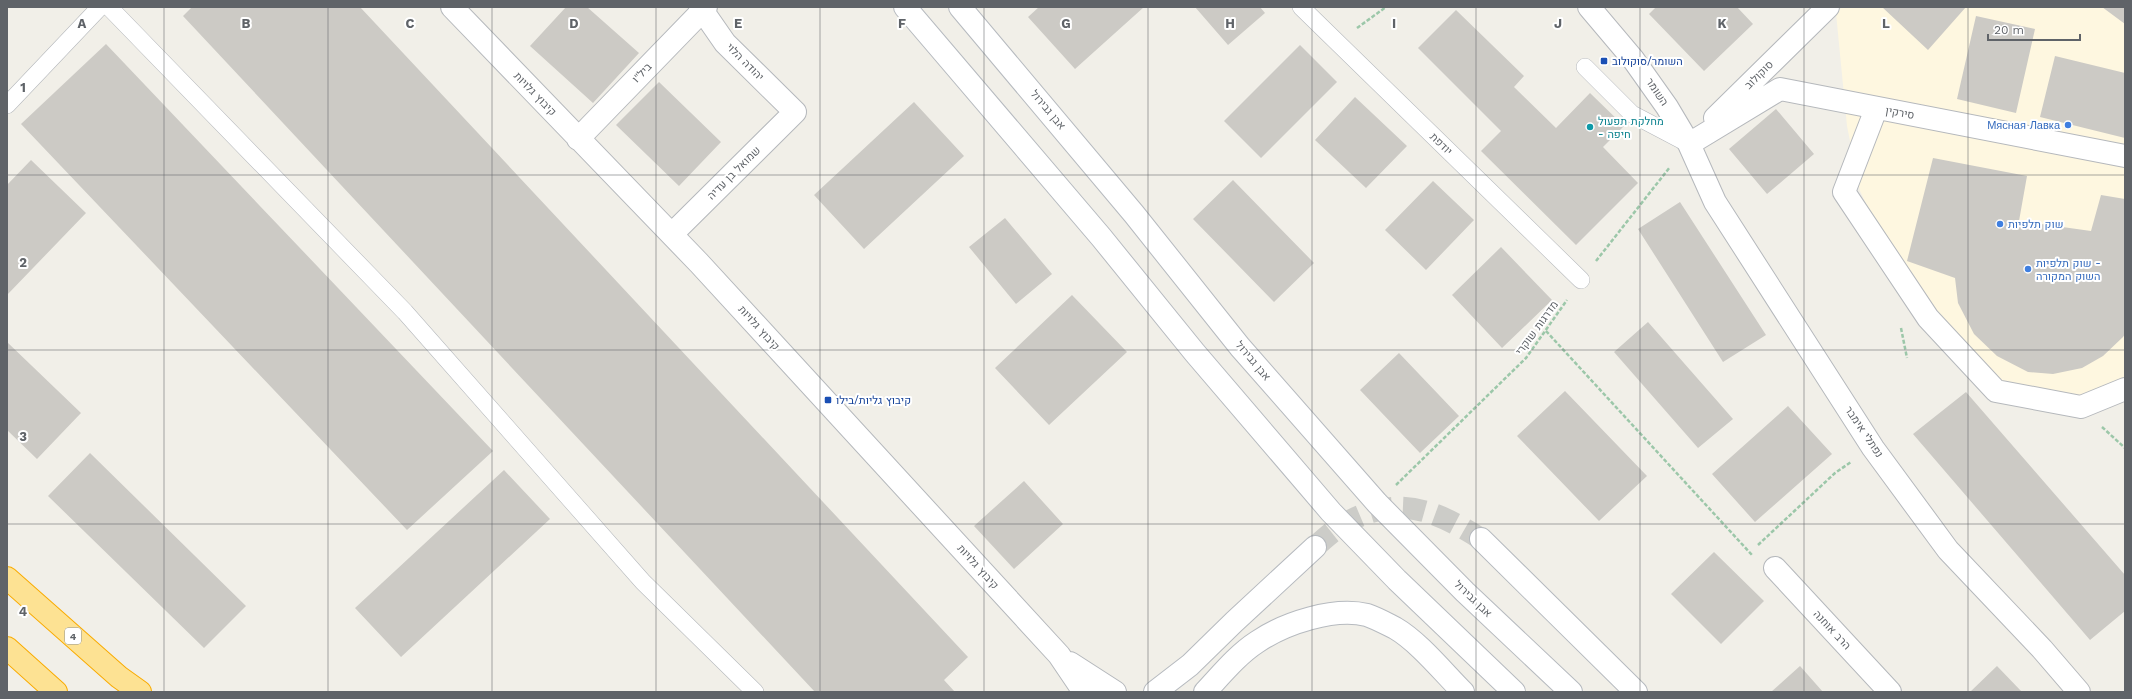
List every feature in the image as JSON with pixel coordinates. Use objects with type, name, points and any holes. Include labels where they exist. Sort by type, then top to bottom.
[{"type":"highway","name":"4","points":[[7,578],[119,677],[140,692]]},
{"type":"highway","points":[[7,648],[56,692]]},
{"type":"street","name":"קיבוץ גלויות","points":[[452,7],[578,139],[672,234],[1059,655],[1084,692]]},
{"type":"street","points":[[904,7],[1096,231],[1200,359],[1331,512],[1397,580],[1514,692]]},
{"type":"street","name":"אבן גבירול","points":[[960,7],[1134,214],[1240,347],[1377,503],[1465,592],[1571,692]]},
{"type":"street","name":"השומר","points":[[1589,7],[1650,82],[1689,144]]},
{"type":"street","name":"סוקולוב","points":[[1689,144],[1828,7]]},
{"type":"street","name":"ביל\"ו","points":[[578,139],[703,8]]},
{"type":"street","name":"יהודה הלוי","points":[[703,8],[725,43],[795,112]]},
{"type":"street","name":"סירקין","points":[[1689,144],[1780,89],[1876,109],[2125,156]]},
{"type":"street","points":[[1876,109],[1844,192],[1928,318],[1996,391],[2081,407],[2125,388]]},
{"type":"street","name":"שמואל בן עדיה","points":[[672,234],[795,112]]},
{"type":"street","name":"נפתלי אימבר","points":[[1689,144],[1714,202],[1873,448],[1948,550],[2042,649],[2079,692]]},
{"type":"street","points":[[1481,540],[1636,692]]},
{"type":"street","points":[[1155,692],[1190,665],[1315,547]]},
{"type":"street","name":"הרב אוחנה","points":[[1775,568],[1890,692]]},
{"type":"street","points":[[1204,692],[1229,665],[1257,642],[1289,625],[1333,614],[1367,615],[1396,628],[1417,646],[1463,692]]},
{"type":"street","name":"קיבוץ גלויות","points":[[1059,655],[1115,692]]},
{"type":"lane","points":[[7,105],[100,7]]},
{"type":"lane","points":[[109,7],[405,312],[643,582],[755,692]]},
{"type":"lane","name":"יודפת","points":[[1301,7],[1581,280]]},
{"type":"lane","points":[[1585,67],[1632,114],[1689,144]]},
{"type":"path","points":[[1337,42],[1386,7]]},
{"type":"path","name":"מדרגות שוקרי","points":[[1377,503],[1526,358],[1581,280],[1689,144]]},
{"type":"path","points":[[1546,330],[1749,554],[1775,568]]},
{"type":"path","points":[[1749,554],[1835,473],[1873,448]]},
{"type":"shaded area","name":"שוק תלפיות","points":[[1842,7],[2125,7],[2125,389],[2081,407],[1996,391],[1891,257],[1860,191],[1847,126],[1836,13]]},
{"type":"building","points":[[192,7],[360,7],[968,657],[944,680],[955,692],[815,692],[183,16]]},
{"type":"building","points":[[566,7],[587,7],[639,53],[593,103],[530,46]]},
{"type":"building","points":[[1039,7],[1144,7],[1075,69],[1028,17]]},
{"type":"building","points":[[1195,7],[1260,7],[1265,13],[1228,45]]},
{"type":"building","points":[[1656,7],[1737,7],[1753,24],[1704,71],[1649,14]]},
{"type":"building","points":[[1882,7],[1966,7],[1928,50]]},
{"type":"building","points":[[2102,7],[2125,7],[2125,24]]},
{"type":"building","name":"מחלקת תפעול - חיפה","points":[[1456,10],[1524,76],[1514,87],[1556,128],[1590,93],[1624,126],[1603,147],[1638,183],[1576,245],[1481,151],[1501,131],[1418,48]]},
{"type":"building","points":[[1976,16],[2035,29],[2016,113],[1957,99]]},
{"type":"building","points":[[106,44],[493,451],[407,530],[21,124]]},
{"type":"building","points":[[1300,45],[1337,82],[1261,158],[1224,121]]},
{"type":"building","points":[[2055,56],[2125,73],[2125,138],[2040,117]]},
{"type":"building","points":[[659,82],[721,142],[679,186],[616,125]]},
{"type":"building","points":[[1355,97],[1407,146],[1366,188],[1315,140]]},
{"type":"building","points":[[914,102],[964,156],[864,249],[814,195]]},
{"type":"building","points":[[1776,109],[1814,154],[1767,194],[1729,149]]},
{"type":"building","name":"שוק תלפיות - השוק המקורה","points":[[1933,158],[2027,176],[2019,221],[2091,231],[2101,195],[2125,199],[2125,334],[2123,337],[2103,356],[2082,368],[2053,374],[2028,372],[1997,356],[1974,334],[1958,303],[1955,278],[1907,261]]},
{"type":"building","points":[[31,160],[86,213],[7,295],[7,185]]},
{"type":"building","points":[[1233,180],[1314,263],[1274,302],[1193,219]]},
{"type":"building","points":[[1433,181],[1474,220],[1426,270],[1385,230]]},
{"type":"building","points":[[1680,202],[1766,335],[1723,362],[1638,229]]},
{"type":"building","points":[[1005,218],[1052,274],[1016,304],[969,247]]},
{"type":"building","points":[[1501,247],[1552,300],[1502,348],[1452,295]]},
{"type":"building","points":[[1072,295],[1127,352],[1049,425],[995,368]]},
{"type":"building","points":[[1648,322],[1733,419],[1698,448],[1614,352]]},
{"type":"building","points":[[7,342],[81,413],[37,459],[7,430]]},
{"type":"building","points":[[1399,353],[1459,416],[1420,453],[1360,390]]},
{"type":"building","points":[[1565,391],[1647,476],[1599,521],[1517,436]]},
{"type":"building","points":[[1966,392],[2125,575],[2125,611],[2090,640],[1913,434]]},
{"type":"building","points":[[1788,406],[1832,454],[1755,522],[1712,474]]},
{"type":"building","points":[[90,453],[246,606],[204,648],[48,496]]},
{"type":"building","points":[[504,470],[550,519],[401,657],[355,608]]},
{"type":"building","points":[[1024,481],[1063,524],[1014,569],[974,526]]},
{"type":"building","points":[[1714,552],[1764,601],[1721,644],[1671,594]]},
{"type":"building","points":[[1800,666],[1823,692],[1771,692]]},
{"type":"building","points":[[1997,666],[2022,692],[1970,692]]},
{"type":"tunnel","points":[[1315,547],[1340,526],[1363,515],[1381,509],[1398,508],[1414,509],[1431,513],[1481,539]]},
{"type":"place","name":"השומר/סוקולוב","points":[[1604,61]]},
{"type":"place","name":"Мясная Лавка","points":[[2068,125]]},
{"type":"place","name":"מחלקת תפעול - חיפה","points":[[1590,127]]},
{"type":"place","name":"שוק תלפיות","points":[[2000,224]]},
{"type":"place","name":"שוק תלפיות - השוק המקורה","points":[[2028,269]]},
{"type":"place","name":"קיבוץ גליות/בילו","points":[[828,400]]}]
